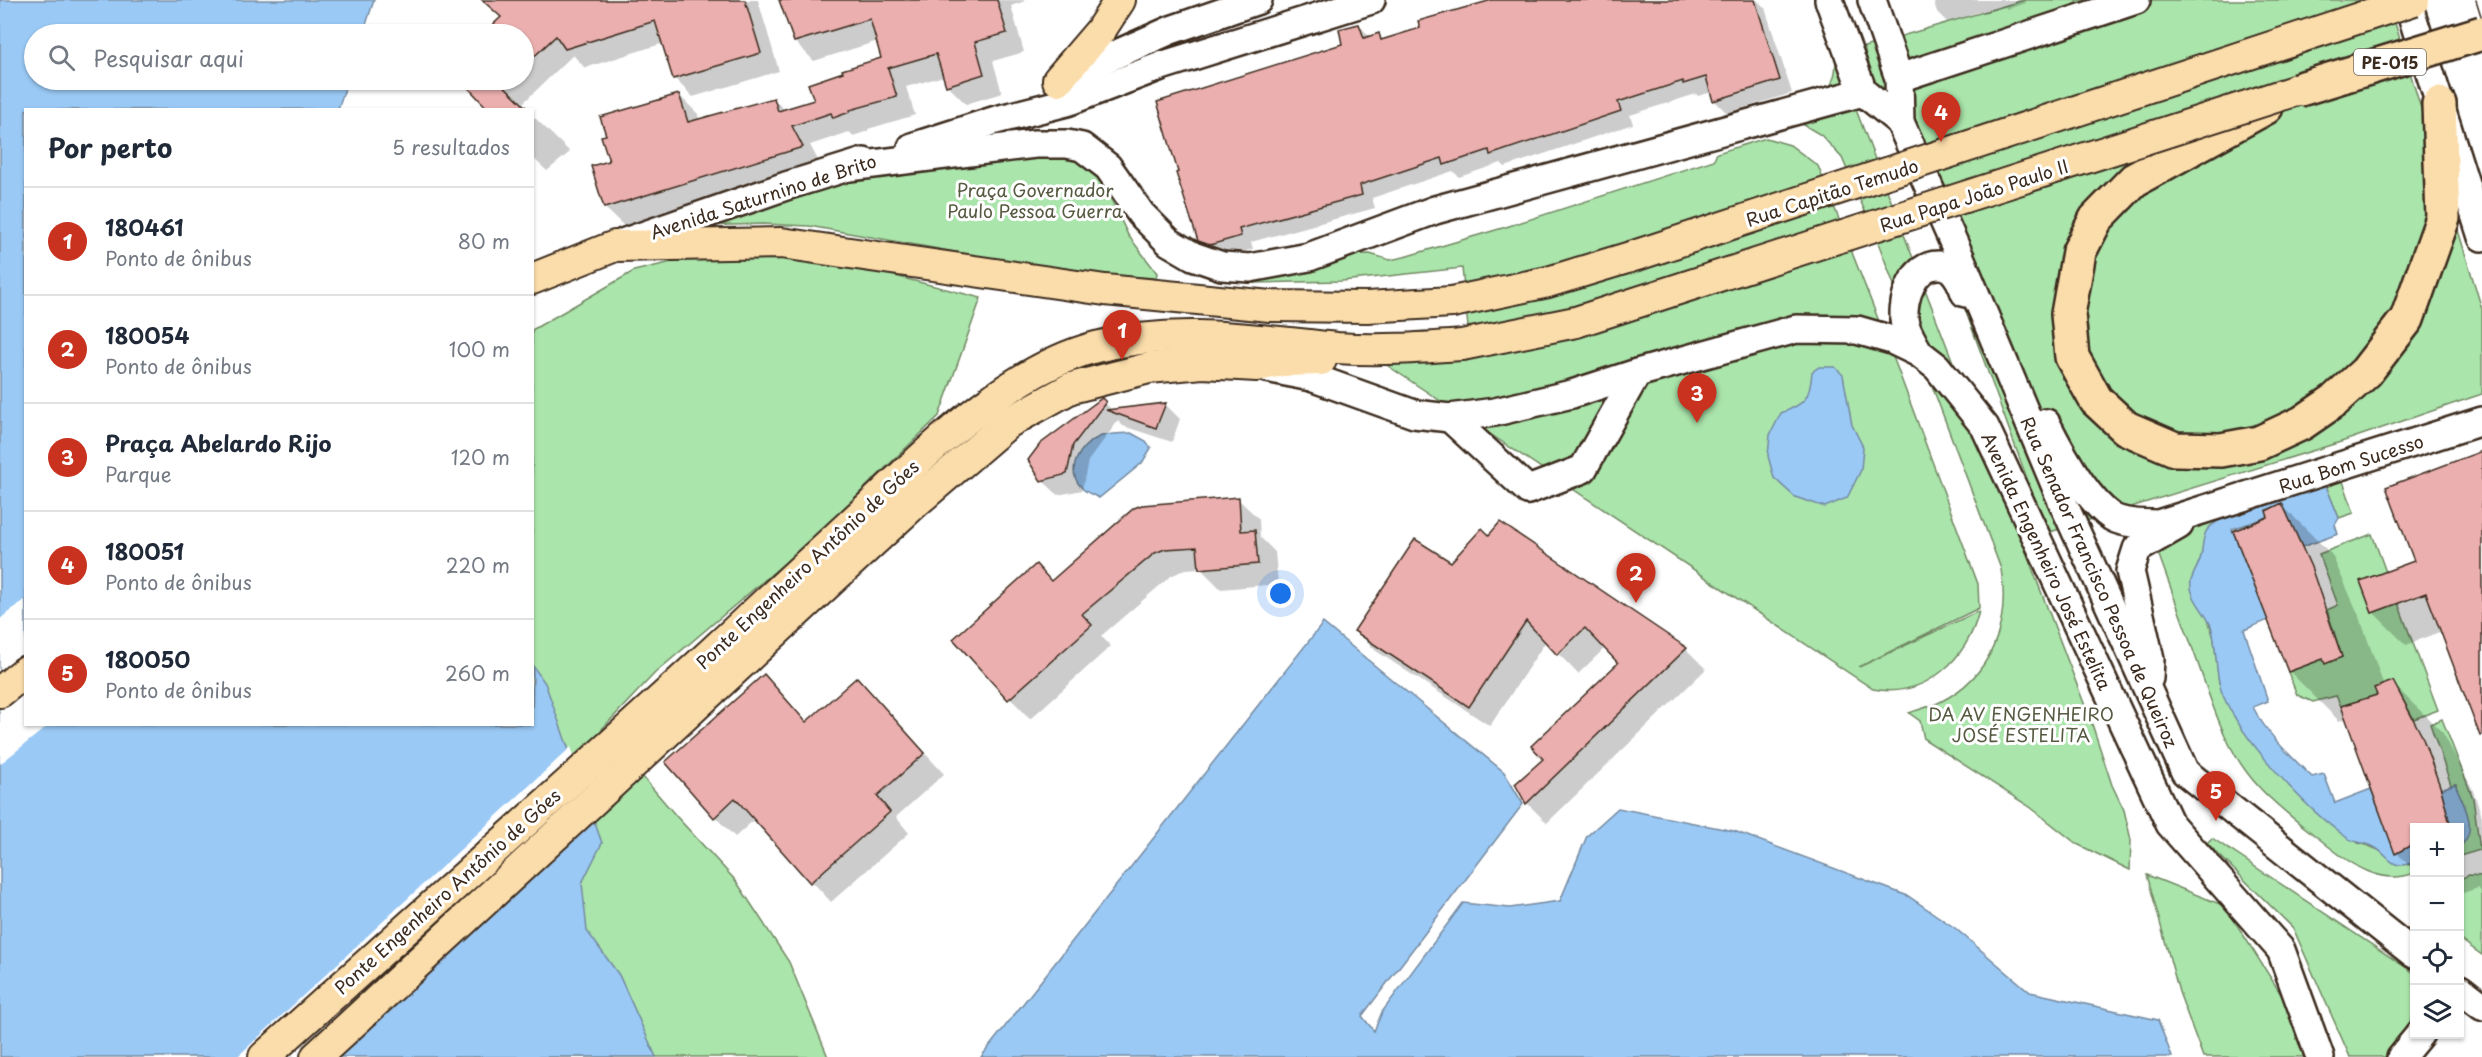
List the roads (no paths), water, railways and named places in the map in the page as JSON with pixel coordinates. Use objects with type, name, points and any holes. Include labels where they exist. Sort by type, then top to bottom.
[{"type":"highway","name":"Rua Papa João Paulo II","points":[[2297,90],[2482,33]]},
{"type":"highway","points":[[2297,90],[2134,180],[2096,219],[2079,252],[2068,314],[2072,357],[2096,400],[2126,428],[2175,448],[2221,450],[2259,443],[2302,423],[2334,401],[2366,372],[2407,319],[2443,218],[2439,104]]},
{"type":"main road","points":[[1058,80],[1100,30],[1120,0]]},
{"type":"main road","name":"Avenida Saturnino de Brito","points":[[996,120],[1058,80],[1171,30],[1258,0]]},
{"type":"main road","name":"Avenida Saturnino de Brito","points":[[534,278],[615,246],[786,186],[996,120],[1067,102],[1161,66],[1371,0]]},
{"type":"main road","points":[[1828,0],[1863,92],[1900,122]]},
{"type":"main road","points":[[1872,0],[1899,78],[1900,122]]},
{"type":"main road","points":[[1899,78],[2136,0]]},
{"type":"main road","points":[[2407,0],[2482,237]]},
{"type":"main road","name":"Rua Capitão Temudo","points":[[615,246],[781,243],[1105,290],[1270,306],[1367,307],[1452,302],[1548,282],[1637,255],[2414,0]]},
{"type":"main road","name":"Rua Papa João Paulo II","points":[[1462,345],[1576,322],[2297,90]]},
{"type":"main road","points":[[849,167],[1035,144],[1068,144],[1082,147],[1108,167],[1141,214],[1169,242],[1193,256],[1222,266],[1250,268],[1309,257],[1435,210],[1863,92]]},
{"type":"main road","name":"Rua Senador Francisco Pessoa de Queiroz","points":[[1900,122],[1995,339],[2059,494],[2185,772],[2410,950]]},
{"type":"main road","points":[[1919,353],[1905,322],[1904,304],[1915,279],[1922,270],[1932,265],[1944,265],[1959,277],[1975,316],[1995,339]]},
{"type":"main road","name":"Avenida Engenheiro José Estelita","points":[[1257,366],[1311,377],[1414,414],[1450,418],[1496,412],[1572,393],[1796,329],[1857,330],[1892,340],[1919,353],[1937,367],[1985,427],[2170,824],[2281,950],[2320,1057]]},
{"type":"main road","name":"Ponte Engenheiro Antônio de Góes","points":[[264,1057],[662,698],[901,477],[987,402],[1039,369],[1094,348],[1141,339],[1207,334],[1338,348],[1397,350],[1462,345]]},
{"type":"main road","name":"Rua Bom Sucesso","points":[[1995,339],[2029,385],[2054,440],[2081,485],[2113,517],[2135,523],[2158,524],[2221,506],[2482,421]]},
{"type":"main road","name":"Ponte Engenheiro Antônio de Góes","points":[[316,1057],[916,502],[1008,423],[1071,388],[1149,368],[1202,363],[1257,366],[1282,361],[1377,359],[1397,350]]},
{"type":"main road","points":[[1450,418],[1528,490],[1583,469],[1637,373]]},
{"type":"main road","name":"Rua Bom Sucesso","points":[[2148,694],[2150,659],[2130,571],[2137,549],[2161,534],[2221,506]]},
{"type":"main road","points":[[0,692],[24,673]]},
{"type":"main road","points":[[2464,992],[2482,1006]]},
{"type":"main road","points":[[2464,1013],[2482,1006]]},
{"type":"main road","points":[[2401,1057],[2417,1039]]},
{"type":"water","points":[[0,0],[374,0],[366,24],[24,24],[24,90],[345,90],[338,108],[24,108],[24,726],[534,726],[534,667],[545,683],[602,843],[582,883],[587,931],[619,975],[656,1057],[0,1057]]},
{"type":"water","points":[[1819,367],[1835,367],[1843,375],[1852,425],[1863,447],[1861,470],[1847,498],[1825,507],[1795,497],[1774,478],[1768,456],[1770,435],[1781,413],[1796,407],[1805,399],[1810,389],[1812,372]]},
{"type":"water","points":[[1131,433],[1146,441],[1151,448],[1142,463],[1099,498],[1085,490],[1077,482],[1074,467],[1085,446],[1102,436]]},
{"type":"water","points":[[2322,476],[2339,518],[2335,525],[2338,534],[2302,547],[2282,504],[2266,510],[2268,517],[2232,529],[2268,620],[2244,630],[2268,701],[2253,707],[2272,736],[2312,777],[2324,774],[2335,803],[2371,789],[2396,854],[2410,845],[2410,864],[2399,865],[2394,863],[2378,849],[2349,839],[2312,809],[2243,731],[2222,693],[2211,626],[2192,593],[2191,581],[2199,563],[2207,530],[2227,516]]},
{"type":"water","points":[[1323,623],[1504,772],[1523,804],[1362,1016],[1374,1031],[1382,1012],[1463,903],[1510,908],[1560,901],[1587,836],[1618,808],[1734,831],[1908,896],[1955,928],[2030,992],[2158,1020],[2172,1057],[981,1057]]},
{"type":"water","points":[[2455,784],[2468,816],[2469,832],[2464,842],[2464,823],[2450,823],[2441,789]]},
{"type":"tram line","points":[[2476,0],[2482,19]]},
{"type":"place","name":"180051","points":[[1941,142]]},
{"type":"place","name":"180461","points":[[1122,360]]},
{"type":"place","name":"Praça Abelardo Rijo","points":[[1697,423]]},
{"type":"place","name":"180054","points":[[1636,603]]},
{"type":"place","name":"180050","points":[[2216,821]]},
{"type":"park label","name":"Praça Governador Paulo Pessoa Guerra","points":[[1035,199]]},
{"type":"park label","name":"DA AV ENGENHEIRO JOSÉ ESTELITA","points":[[2021,723]]}]
